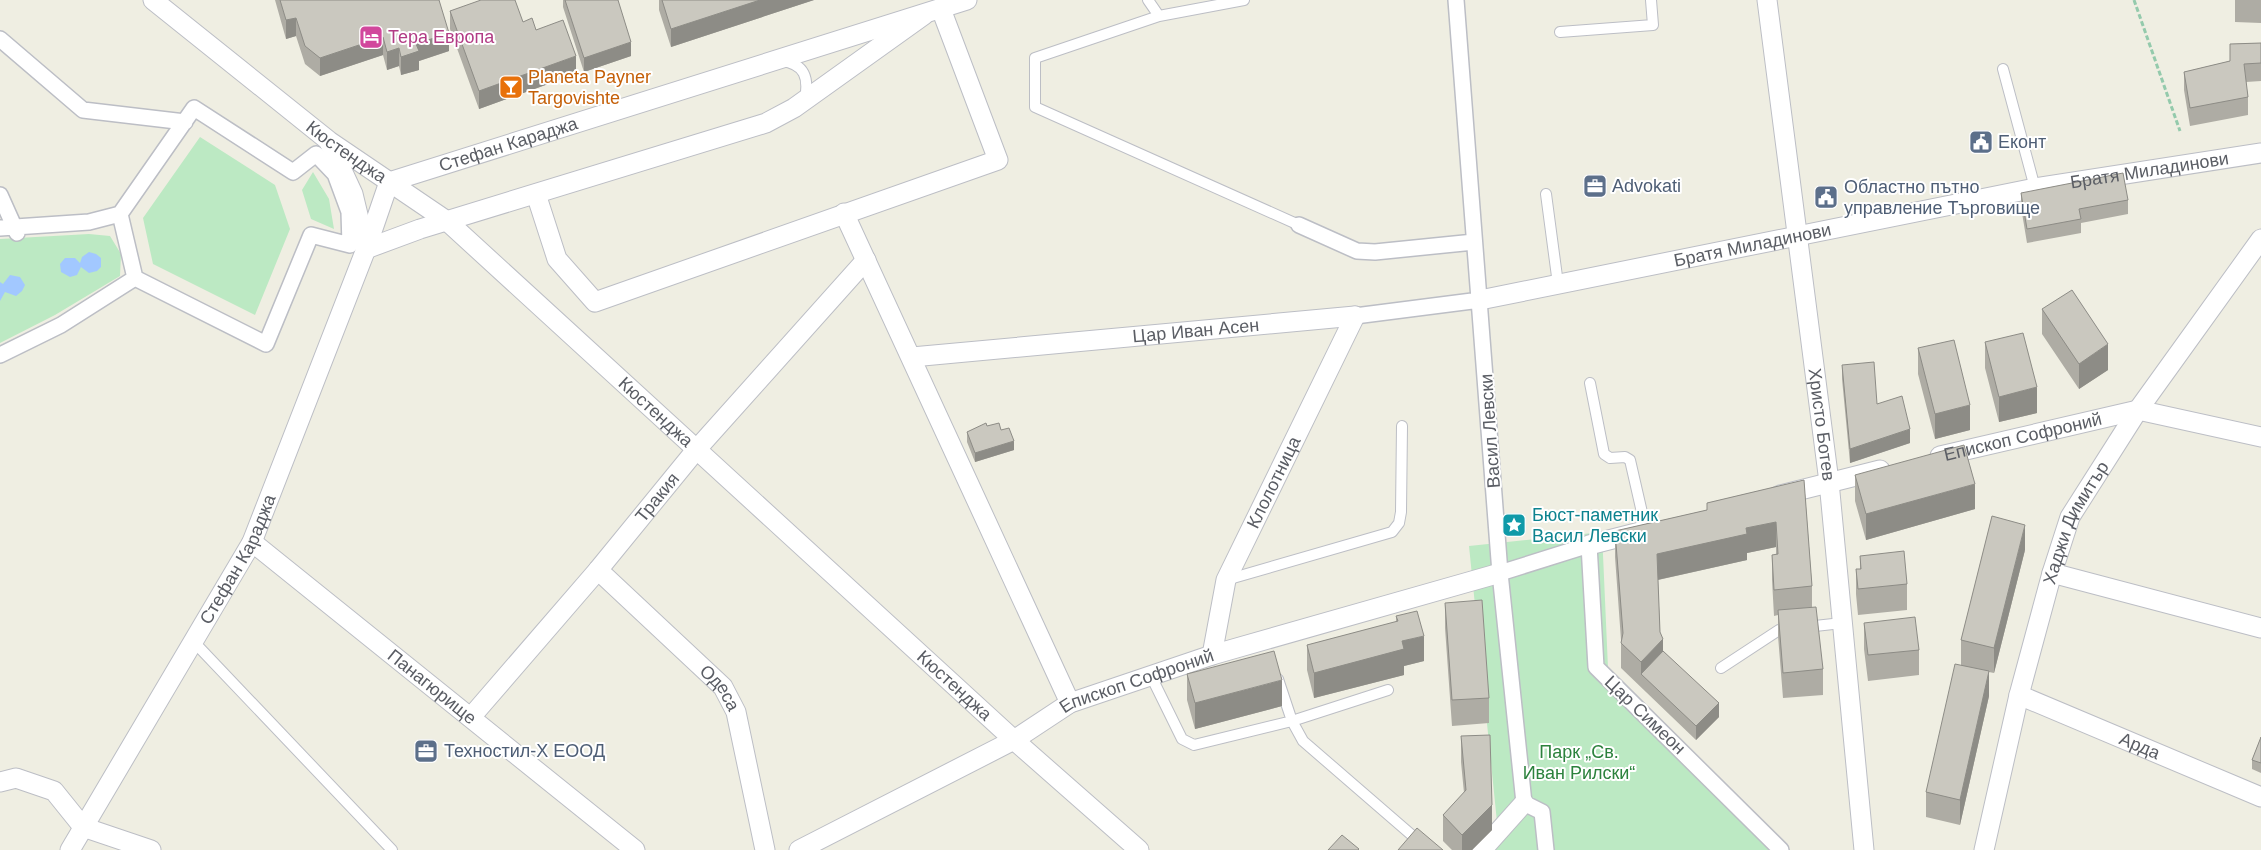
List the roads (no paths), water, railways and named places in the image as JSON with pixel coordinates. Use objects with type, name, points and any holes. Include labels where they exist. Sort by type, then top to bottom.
[{"type":"street","name":"Кюстенджа","points":[[153,0],[329,141],[447,221],[1014,740],[1139,850]]},
{"type":"street","name":"Стефан Караджа","points":[[70,850],[252,542],[366,249],[389,182],[774,60],[928,8],[968,0]]},
{"type":"street","name":"Васил Левски","points":[[1456,0],[1500,573],[1524,803]]},
{"type":"street","name":"Христо Ботев","points":[[1767,0],[1829,482],[1864,850]]},
{"type":"street","points":[[536,194],[557,259],[595,302],[998,160],[928,8]]},
{"type":"street","name":"Стефан Караджа","points":[[366,249],[447,221],[766,124],[805,100],[928,8]]},
{"type":"street","points":[[0,39],[83,110],[185,122]]},
{"type":"street","points":[[0,195],[10,229],[89,222],[120,214],[194,108],[293,172],[316,154],[335,174],[349,212],[350,245],[311,235],[266,344],[134,278]]},
{"type":"street","points":[[329,141],[353,194],[366,249]]},
{"type":"street","name":"Братя Миладинови","points":[[1480,300],[2035,188],[2261,153]]},
{"type":"street","points":[[844,213],[1070,703]]},
{"type":"street","points":[[120,214],[134,278]]},
{"type":"street","points":[[1300,225],[1357,251],[1375,252],[1474,242]]},
{"type":"street","name":"Хаджи Димитър","points":[[1984,850],[2019,695],[2052,573],[2070,517],[2138,410],[2261,239]]},
{"type":"street","name":"Тракия","points":[[470,717],[598,570],[696,450],[866,260]]},
{"type":"street","points":[[0,355],[61,325],[134,278]]},
{"type":"street","name":"Цар Иван Асен","points":[[912,357],[1355,316],[1480,300]]},
{"type":"street","name":"Клолотница","points":[[1212,655],[1226,580],[1355,316]]},
{"type":"street","points":[[2138,410],[2261,437]]},
{"type":"street","name":"Епископ Софроний","points":[[1925,460],[2138,410]]},
{"type":"street","points":[[1762,500],[1896,466]]},
{"type":"street","points":[[1500,573],[1589,545],[1666,525]]},
{"type":"street","name":"Панагюрище","points":[[252,542],[635,850]]},
{"type":"street","name":"Цар Симеон","points":[[1589,545],[1596,667],[1781,850]]},
{"type":"street","name":"Одеса","points":[[598,570],[723,687],[736,712],[765,850]]},
{"type":"street","name":"Епископ Софроний","points":[[799,850],[1014,740],[1070,703],[1212,655],[1266,644],[1500,573]]},
{"type":"street","points":[[2052,573],[2261,628]]},
{"type":"street","name":"Арда","points":[[2019,695],[2261,797]]},
{"type":"street","points":[[0,782],[16,778],[54,791],[83,828],[151,850]]},
{"type":"street","points":[[1482,850],[1524,803],[1542,812],[1546,850]]},
{"type":"lane","points":[[1148,0],[1159,16]]},
{"type":"lane","points":[[1244,0],[1159,16],[1035,58],[1035,107],[1300,225]]},
{"type":"lane","points":[[1560,32],[1653,24],[1651,0]]},
{"type":"lane","points":[[774,60],[789,62],[799,67],[805,75],[808,85],[805,100]]},
{"type":"lane","points":[[2003,69],[2035,188]]},
{"type":"lane","points":[[1546,194],[1558,284]]},
{"type":"lane","points":[[1590,383],[1604,454],[1610,458],[1626,457],[1630,460],[1646,530]]},
{"type":"lane","points":[[1226,580],[1392,532],[1399,522],[1401,512],[1402,426]]},
{"type":"lane","points":[[1721,668],[1779,630],[1842,623]]},
{"type":"lane","points":[[194,642],[392,850]]},
{"type":"lane","points":[[1274,667],[1292,721],[1303,740],[1429,850]]},
{"type":"lane","points":[[1151,676],[1182,739],[1194,745],[1292,721],[1388,690]]},
{"type":"water","points":[[89,252],[101,258],[101,267],[97,271],[89,273],[81,267],[77,275],[70,277],[61,272],[60,264],[65,258],[75,258],[80,263],[82,257]]},
{"type":"water","points":[[10,275],[20,277],[25,285],[16,296],[5,292],[0,301],[0,282],[3,284]]},
{"type":"place","name":"Тера Европа","points":[[371,37]]},
{"type":"place","name":"Planeta Payner Targovishte","points":[[511,87]]},
{"type":"place","name":"Еконт","points":[[1981,142]]},
{"type":"place","name":"Advokati","points":[[1595,186]]},
{"type":"place","name":"Областно пътно управление Търговище","points":[[1826,197]]},
{"type":"place","name":"Бюст-паметник Васил Левски","points":[[1514,525]]},
{"type":"place","name":"Техностил-Х ЕООД","points":[[426,751]]},
{"type":"park label","name":"Парк „Св. Иван Рилски“","points":[[1579,762]]}]
